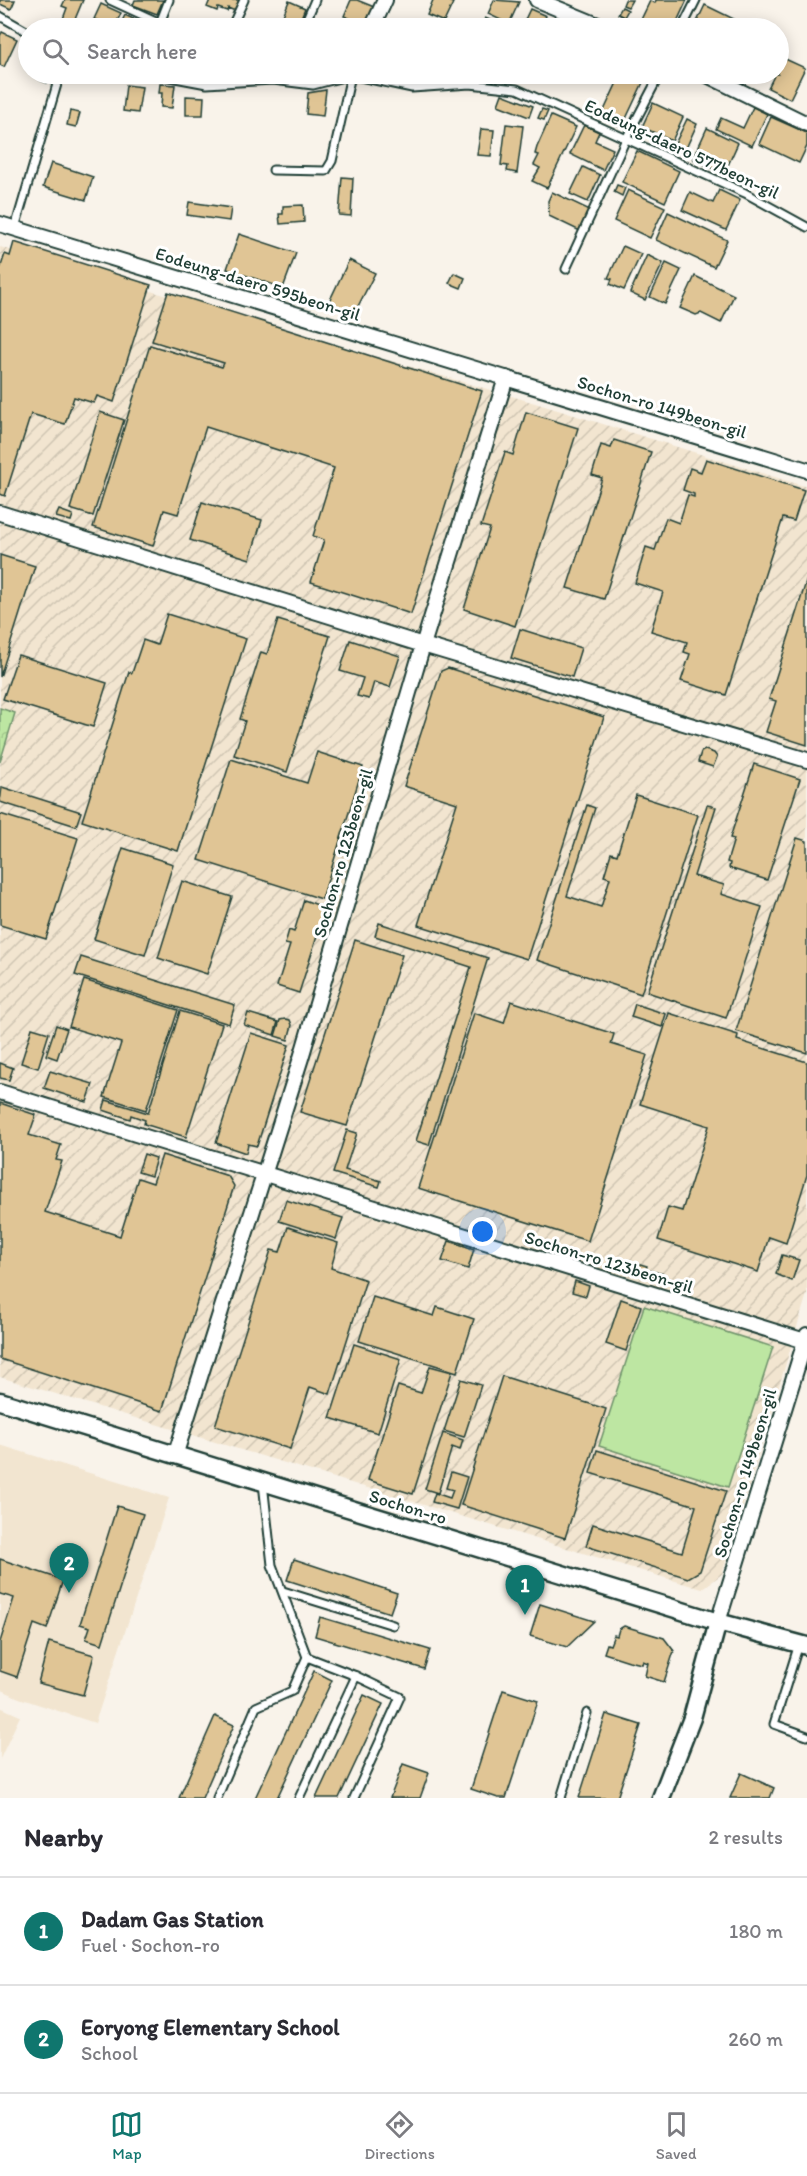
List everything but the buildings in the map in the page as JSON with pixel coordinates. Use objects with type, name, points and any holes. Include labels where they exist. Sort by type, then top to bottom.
[{"type":"street","points":[[377,18],[385,0]]},
{"type":"street","points":[[537,0],[581,18]]},
{"type":"street","points":[[725,84],[807,124]]},
{"type":"street","name":"Eodeung-daero 595beon-gil","points":[[0,224],[506,378]]},
{"type":"street","name":"Sochon-ro 149beon-gil","points":[[506,378],[807,470]]},
{"type":"street","name":"Sochon-ro 123beon-gil","points":[[175,1456],[265,1174],[423,645],[506,378]]},
{"type":"street","points":[[0,513],[423,645],[807,760]]},
{"type":"street","name":"Sochon-ro 123beon-gil","points":[[0,1092],[806,1338]]},
{"type":"street","name":"Sochon-ro 149beon-gil","points":[[718,1622],[806,1338]]},
{"type":"street","name":"Sochon-ro","points":[[0,1401],[718,1622],[803,1645]]},
{"type":"street","points":[[661,1798],[692,1718],[718,1622]]},
{"type":"lane","points":[[110,0],[144,18]]},
{"type":"lane","points":[[162,18],[169,0]]},
{"type":"lane","points":[[236,18],[244,0]]},
{"type":"lane","points":[[307,18],[315,0]]},
{"type":"lane","points":[[687,18],[696,0]]},
{"type":"lane","points":[[0,16],[18,26]]},
{"type":"lane","points":[[15,228],[57,84]]},
{"type":"lane","points":[[273,170],[326,171],[332,161],[349,84]]},
{"type":"lane","name":"Eodeung-daero 577beon-gil","points":[[395,84],[412,88],[470,84],[518,89],[745,193],[807,227]]},
{"type":"lane","points":[[566,269],[626,138],[655,84]]},
{"type":"lane","points":[[217,1798],[256,1707],[292,1691],[307,1657],[272,1566],[263,1483]]},
{"type":"lane","points":[[283,1591],[393,1625]]},
{"type":"lane","points":[[803,1645],[774,1725],[807,1736]]},
{"type":"lane","points":[[307,1657],[356,1676],[400,1697],[354,1798]]},
{"type":"lane","points":[[298,1798],[356,1676]]},
{"type":"lane","points":[[561,1798],[587,1713]]},
{"type":"shaded area","points":[[0,247],[535,403],[807,487],[807,1294],[722,1574],[702,1589],[0,1377]]},
{"type":"shaded area","points":[[0,1445],[169,1498],[95,1723],[19,1698],[0,1689]]},
{"type":"shaded area","points":[[0,1707],[20,1716],[0,1759]]},
{"type":"green space","points":[[0,708],[15,713],[0,762]]},
{"type":"green space","points":[[644,1306],[773,1347],[728,1487],[599,1446]]},
{"type":"place","name":"Eoryong Elementary School","points":[[69,1593]]},
{"type":"place","name":"Dadam Gas Station","points":[[525,1615]]}]
